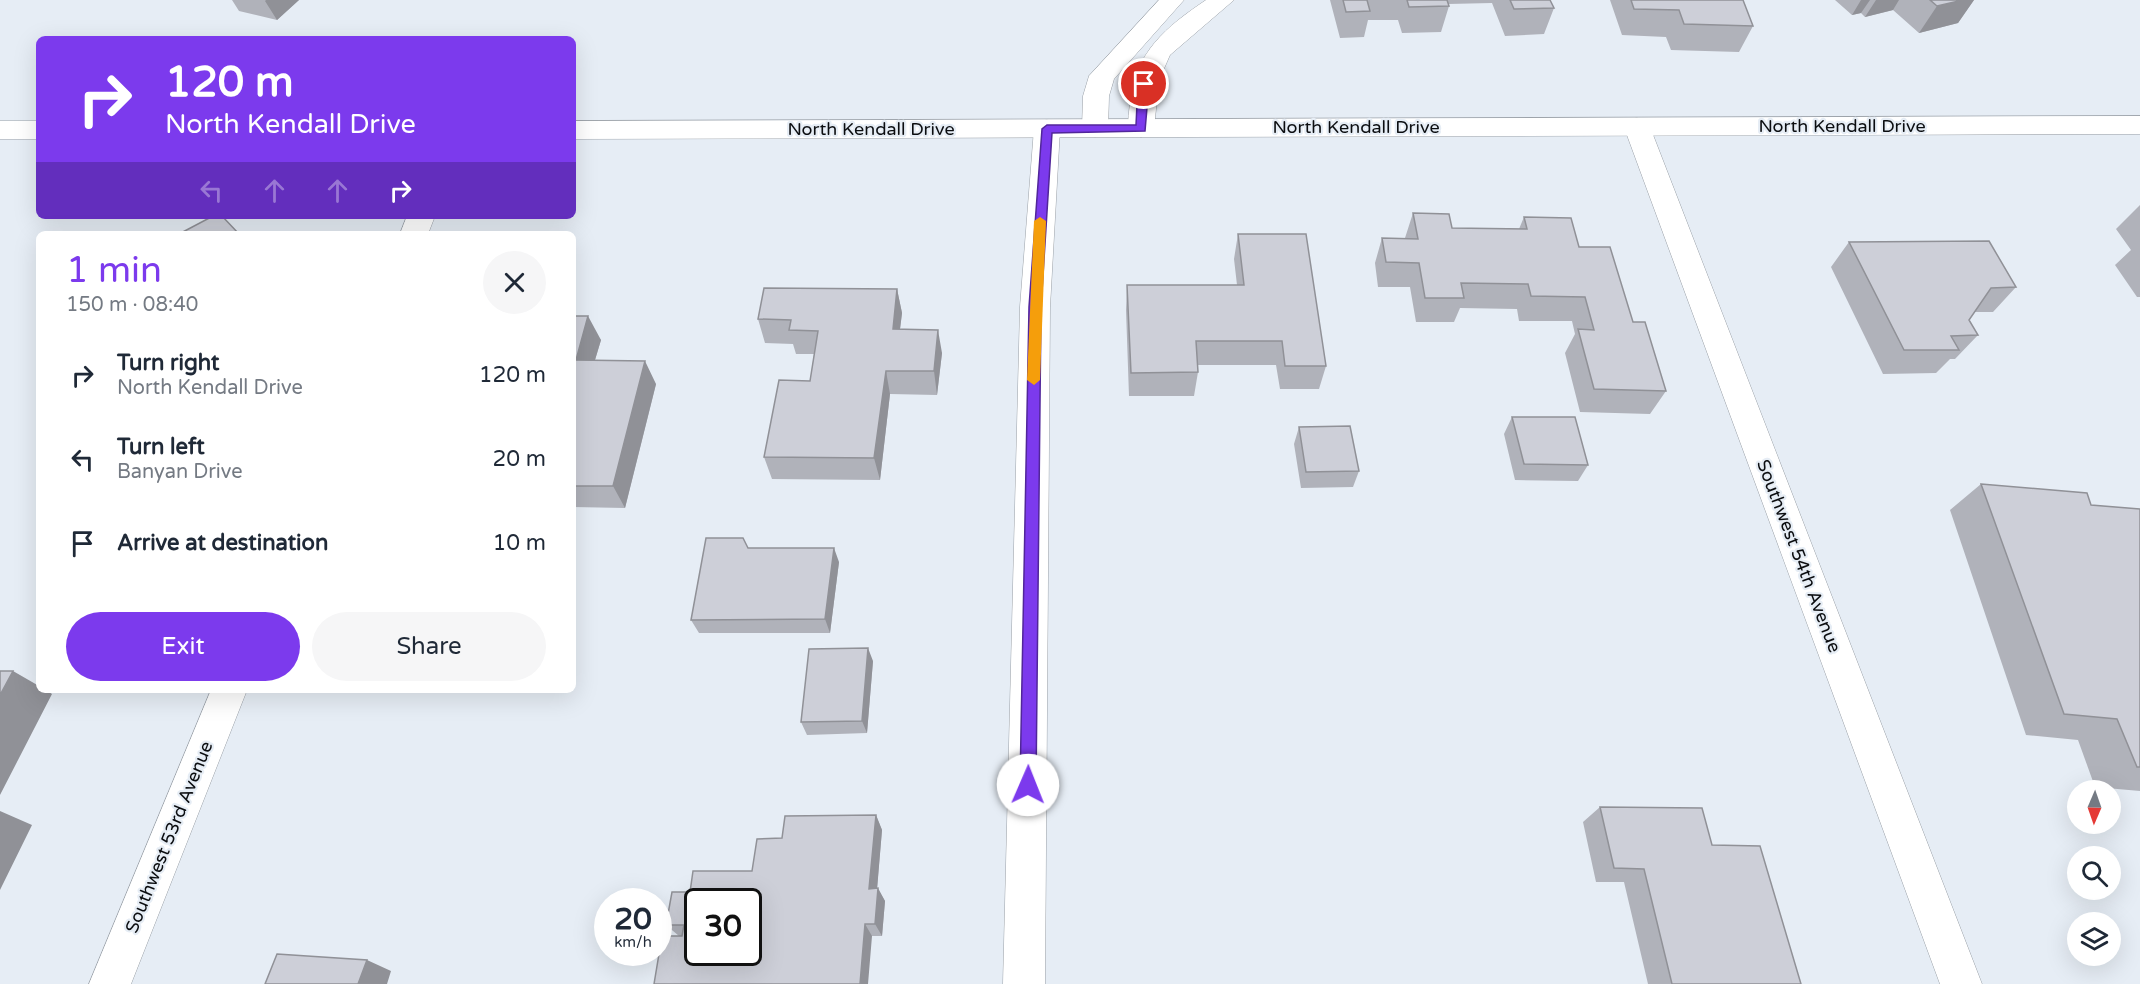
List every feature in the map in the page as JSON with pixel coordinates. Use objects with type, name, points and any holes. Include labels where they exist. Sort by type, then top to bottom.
[{"type":"street","points":[[1095,128],[1096,96],[1102,76],[1172,0]]},
{"type":"street","points":[[1141,128],[1144,84],[1154,57],[1182,28],[1222,0]]},
{"type":"street","name":"North Kendall Drive","points":[[576,130],[2140,125]]},
{"type":"street","name":"Southwest 54th Avenue","points":[[1637,127],[1961,984]]},
{"type":"street","points":[[1024,984],[1035,317],[1047,129]]},
{"type":"street","points":[[0,130],[36,130]]},
{"type":"street","name":"Southwest 53rd Avenue","points":[[110,984],[228,693]]},
{"type":"building","points":[[1343,0],[1367,0],[1370,11],[1346,12]]},
{"type":"building","points":[[1407,0],[1447,0],[1449,6],[1409,7]]},
{"type":"building","points":[[1510,0],[1550,0],[1554,8],[1514,9]]},
{"type":"building","points":[[1631,0],[1743,0],[1753,26],[1684,24],[1679,10],[1634,9]]},
{"type":"building","points":[[1930,0],[1963,0],[1937,6]]},
{"type":"building","points":[[1413,213],[1449,214],[1452,228],[1527,229],[1524,217],[1571,218],[1579,247],[1610,247],[1633,322],[1645,322],[1666,391],[1594,389],[1578,329],[1594,330],[1585,297],[1531,296],[1528,284],[1461,283],[1464,298],[1425,298],[1419,263],[1386,262],[1382,238],[1418,239]]},
{"type":"building","points":[[207,219],[225,219],[236,231],[185,231]]},
{"type":"building","points":[[1238,234],[1306,234],[1326,366],[1285,366],[1282,341],[1196,341],[1198,372],[1131,373],[1127,285],[1244,285]]},
{"type":"building","points":[[1989,241],[2016,287],[1991,288],[1969,320],[1978,335],[1951,336],[1959,350],[1904,350],[1849,242]]},
{"type":"building","points":[[764,288],[897,289],[893,329],[938,330],[934,371],[886,371],[874,458],[764,457],[779,380],[810,381],[818,331],[789,330],[791,320],[758,319]]},
{"type":"building","points":[[576,316],[588,316],[576,360]]},
{"type":"building","points":[[576,360],[645,361],[613,486],[576,486]]},
{"type":"building","points":[[1512,417],[1575,417],[1588,465],[1524,464]]},
{"type":"building","points":[[1350,426],[1359,471],[1306,472],[1299,427]]},
{"type":"building","points":[[1981,484],[2087,493],[2091,505],[2140,509],[2140,767],[2137,767],[2117,719],[2064,714]]},
{"type":"building","points":[[706,538],[743,538],[748,548],[834,548],[825,619],[691,620]]},
{"type":"building","points":[[868,648],[862,721],[801,722],[809,649]]},
{"type":"building","points":[[0,671],[13,671],[0,695]]},
{"type":"building","points":[[1600,807],[1702,808],[1712,845],[1760,846],[1801,984],[1672,984],[1644,869],[1614,868]]},
{"type":"building","points":[[876,815],[869,889],[878,888],[875,924],[865,924],[860,984],[654,984],[657,966],[672,966],[672,936],[682,936],[684,925],[684,966],[762,966],[762,888],[691,888],[693,871],[752,871],[757,839],[782,838],[785,816]]},
{"type":"building","points":[[672,892],[684,892],[684,925],[672,925]]},
{"type":"building","points":[[277,954],[367,960],[358,984],[265,984]]},
{"type":"slow traffic","points":[[1034,380],[1040,221]]},
{"type":"route","points":[[1028,785],[1035,307],[1047,129],[1141,128],[1144,84]]}]
